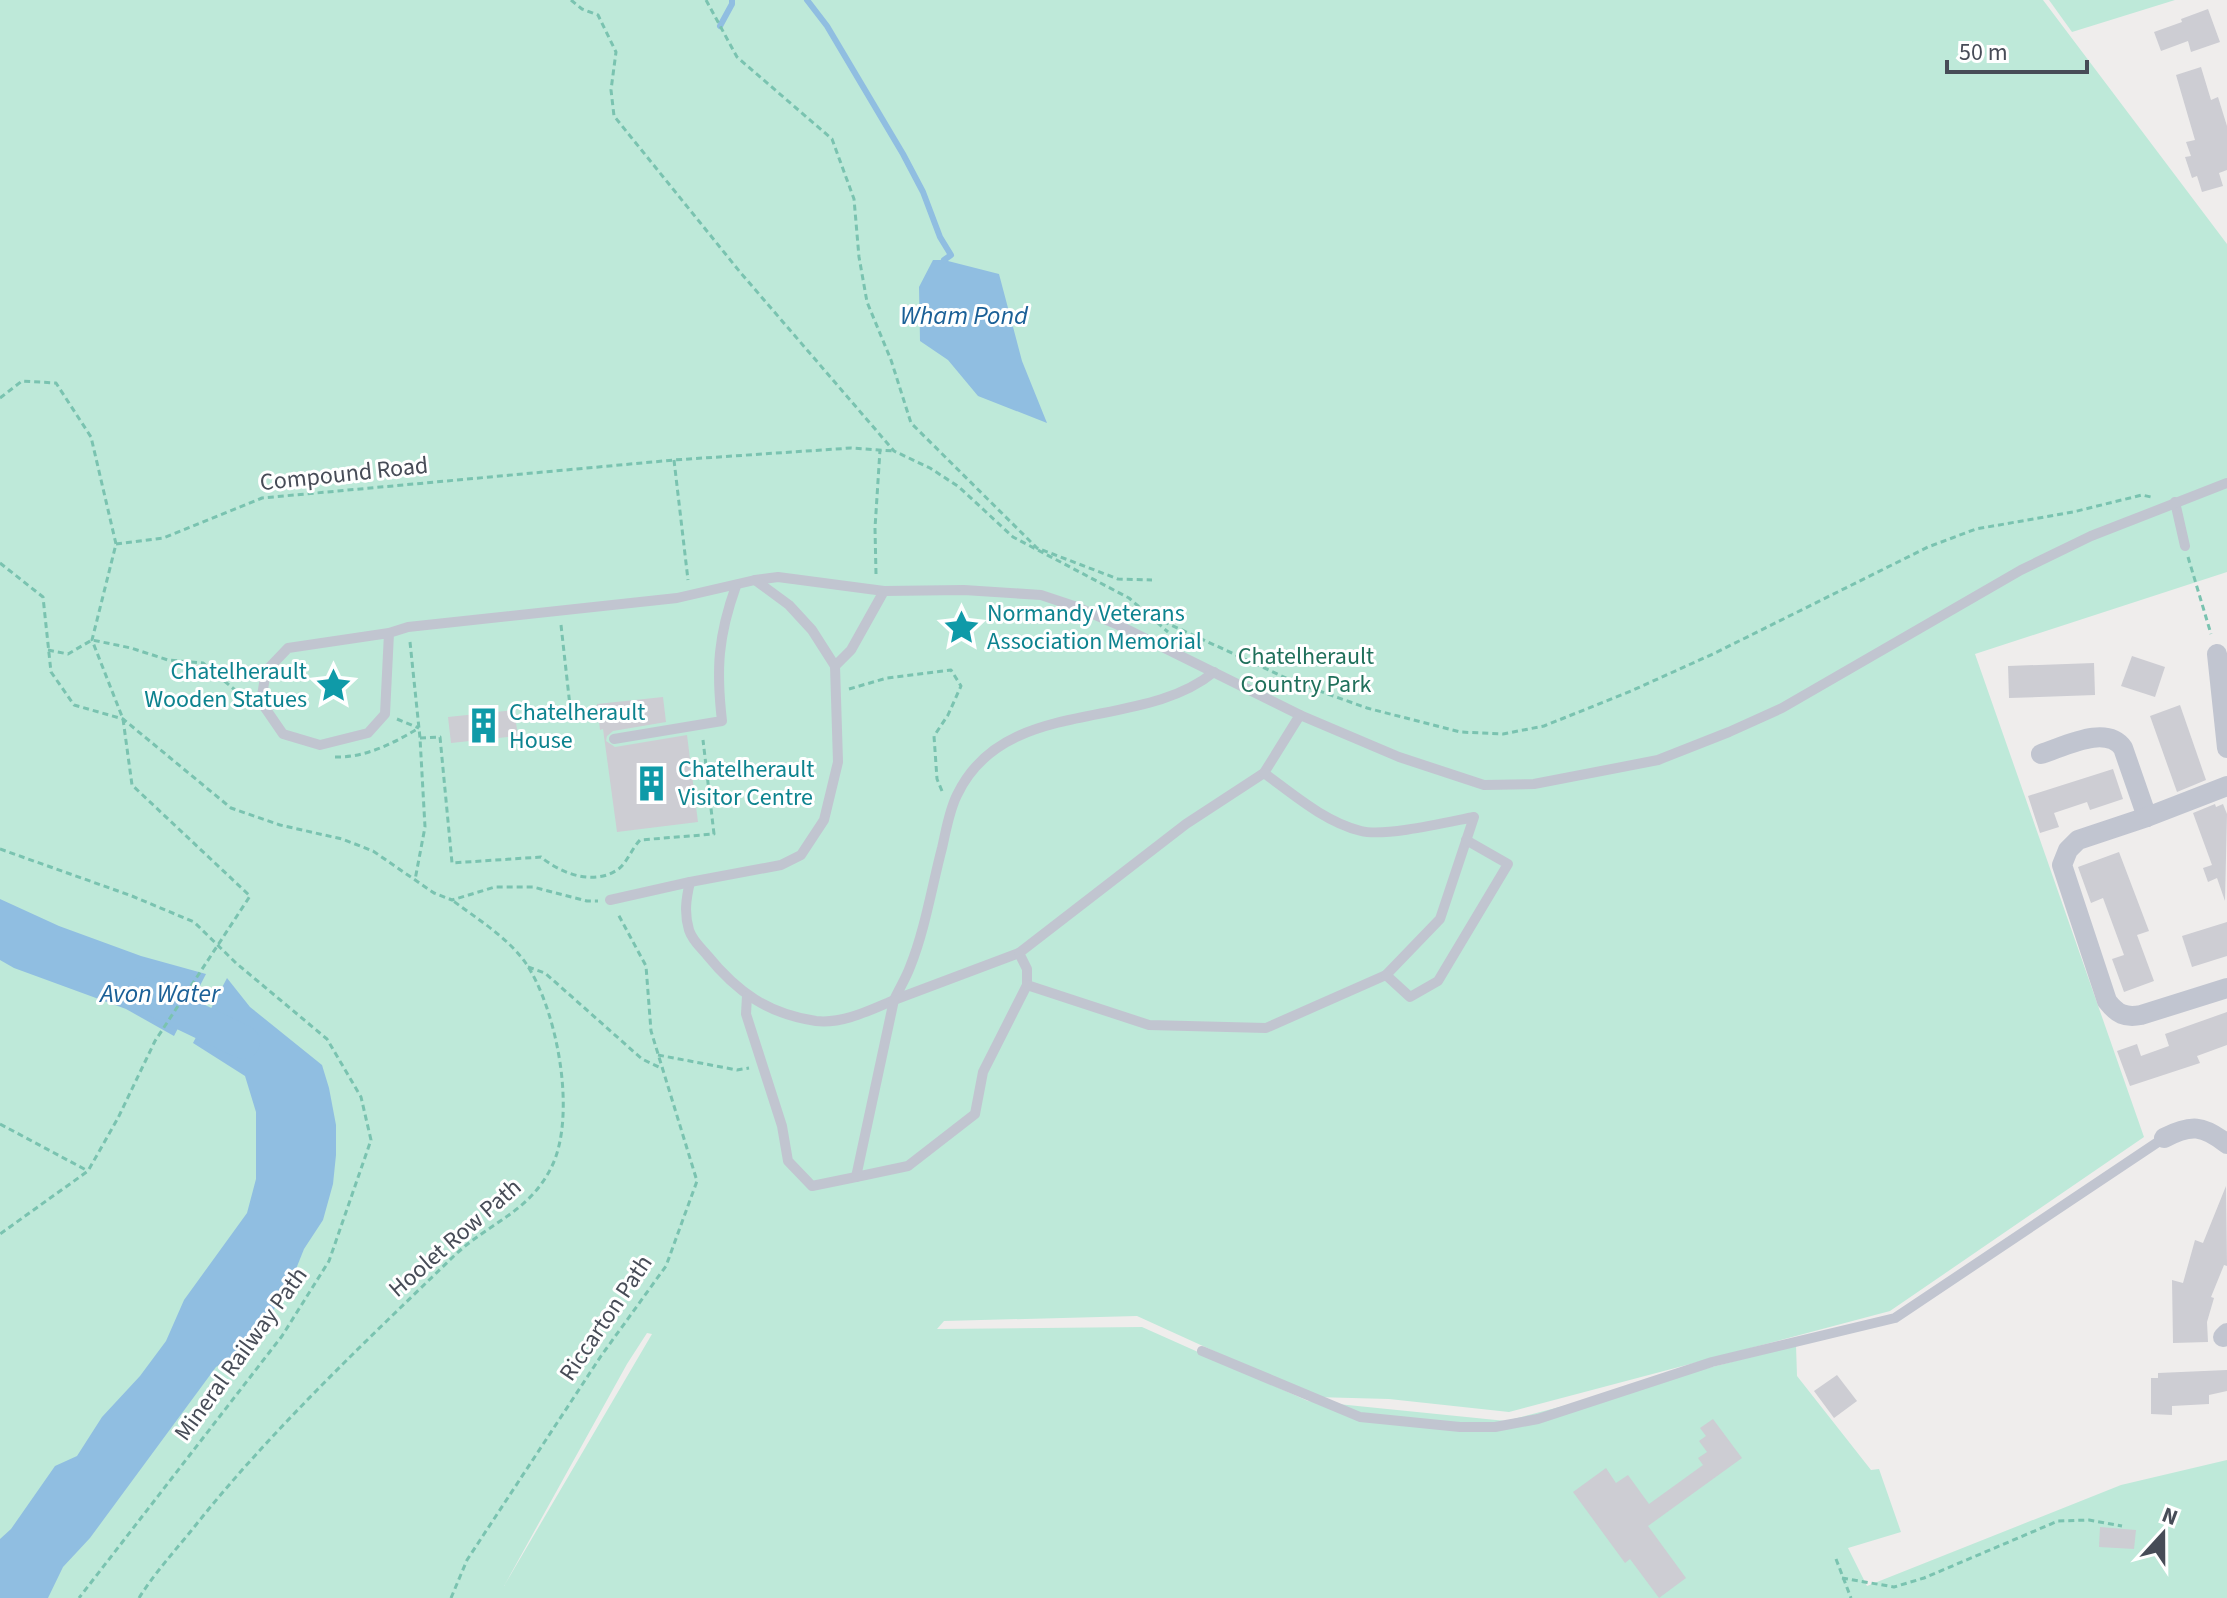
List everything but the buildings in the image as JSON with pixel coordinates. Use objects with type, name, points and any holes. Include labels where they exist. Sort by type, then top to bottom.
[{"type":"street","points":[[2217,654],[2223,685],[2227,748]]},
{"type":"street","points":[[2041,754],[2099,736],[2119,742],[2147,817]]},
{"type":"street","points":[[2227,786],[2078,840],[2068,850],[2062,865],[2107,1001],[2115,1012],[2129,1017],[2227,988]]},
{"type":"street","points":[[2164,1138],[2182,1129],[2198,1128],[2215,1134],[2227,1144]]},
{"type":"lane","points":[[389,633],[385,714],[368,733],[320,745],[283,734],[261,702],[266,671],[288,648],[389,633],[408,627],[677,598],[778,577],[880,587],[1041,595],[1118,625],[1300,715],[1399,757],[1484,785],[1534,784],[1658,760],[1782,708],[2021,570],[2091,536],[2227,483]]},
{"type":"lane","points":[[2175,502],[2185,546]]},
{"type":"lane","points":[[610,900],[781,865],[801,855],[824,820],[838,762],[835,666],[812,630],[789,605],[755,580]]},
{"type":"lane","points":[[614,739],[722,721],[717,678],[723,622],[736,586]]},
{"type":"lane","points":[[835,666],[851,650],[880,587]]},
{"type":"lane","points":[[856,1177],[894,1000],[911,966],[957,794],[976,766],[1003,744],[1050,723],[1173,696],[1198,685],[1214,672]]},
{"type":"lane","points":[[690,882],[684,906],[690,934],[721,972],[747,996],[781,1012],[818,1021],[852,1017],[1019,953],[1186,824],[1264,773],[1300,715]]},
{"type":"lane","points":[[1027,985],[1149,1025],[1266,1028],[1386,975],[1440,919],[1474,817],[1410,829],[1363,832],[1316,811],[1264,773]]},
{"type":"lane","points":[[1386,975],[1410,997],[1438,981],[1508,864],[1466,840]]},
{"type":"lane","points":[[747,996],[746,1014],[782,1126],[788,1161],[812,1186],[908,1166],[975,1114],[983,1072],[1027,985],[1027,969],[1019,953]]},
{"type":"lane","points":[[1202,1351],[1360,1417],[1460,1427],[1495,1427],[1538,1419],[1712,1362],[1895,1318],[2164,1138]]},
{"type":"path","points":[[571,0],[582,9],[598,15],[616,52],[611,90],[614,116],[740,272],[894,451],[930,468],[959,487],[1013,537],[1129,598],[1145,613],[1297,683],[1367,708],[1460,732],[1503,734],[1544,726],[1715,653],[1928,547],[1976,529],[2073,512],[2142,495],[2175,502]]},
{"type":"path","points":[[706,0],[737,57],[832,139],[854,199],[867,302],[891,360],[911,423],[1037,548],[1118,579],[1152,580]]},
{"type":"path","points":[[0,398],[22,381],[56,383],[91,437],[116,544],[92,640],[123,719],[132,785],[250,896],[155,1041],[88,1171],[0,1234]]},
{"type":"path","name":"Compound Road","points":[[116,544],[163,538],[262,498],[674,460],[851,448],[894,451]]},
{"type":"path","points":[[880,450],[875,528],[880,587]]},
{"type":"path","points":[[674,460],[686,573]]},
{"type":"path","points":[[2185,546],[2217,654]]},
{"type":"path","points":[[0,563],[43,597],[51,672],[74,705],[123,719]]},
{"type":"path","points":[[560,610],[572,724]]},
{"type":"path","points":[[408,627],[420,738],[425,827],[415,880]]},
{"type":"path","points":[[48,650],[68,654],[92,640],[168,660],[203,663],[235,690],[253,712]]},
{"type":"path","points":[[836,693],[887,678],[951,670],[961,686],[934,736],[937,779],[951,813]]},
{"type":"path","points":[[385,714],[419,728]]},
{"type":"path","name":"Hoolet Row Path","points":[[123,719],[231,808],[373,851],[434,893],[452,900],[500,937],[528,967],[541,988],[552,1021],[561,1082],[563,1125],[553,1165],[532,1199],[459,1251],[336,1372],[226,1486],[139,1598]]},
{"type":"path","points":[[420,738],[440,737],[452,863],[541,857],[572,876],[596,877],[619,870],[640,840],[714,834],[701,725]]},
{"type":"path","points":[[335,757],[349,757],[393,743],[419,728]]},
{"type":"path","name":"Mineral Railway Path","points":[[0,849],[132,896],[194,922],[236,963],[327,1039],[361,1097],[371,1140],[329,1261],[282,1336],[79,1598]]},
{"type":"path","points":[[452,900],[495,887],[533,887],[587,901],[610,900]]},
{"type":"path","name":"Riccarton Path","points":[[451,1598],[467,1560],[601,1356],[666,1266],[697,1181],[651,1031],[646,966],[610,900]]},
{"type":"path","points":[[528,967],[545,973],[642,1059],[663,1069]]},
{"type":"path","points":[[658,1055],[737,1070],[763,1066]]},
{"type":"path","points":[[0,1124],[88,1171]]},
{"type":"path","points":[[1842,1578],[1894,1587],[1924,1578],[2058,1521],[2089,1520],[2122,1526]]},
{"type":"path","points":[[1836,1559],[1851,1598]]},
{"type":"green space","name":"Chatelherault Country Park","points":[[0,0],[2043,0],[2227,244],[2227,572],[1975,654],[2144,1137],[1890,1311],[1509,1412],[1389,1399],[1315,1397],[1137,1316],[944,1321],[937,1329],[1142,1327],[1308,1401],[1506,1421],[1796,1345],[1797,1376],[1871,1470],[1879,1469],[1901,1532],[1848,1548],[1867,1586],[2121,1485],[2227,1460],[2227,1598],[0,1598]],"holes":[[[647,1333],[652,1334],[504,1586],[627,1364]]]},
{"type":"green space","points":[[2049,0],[2175,0],[2072,32]]},
{"type":"water","name":"Wham Pond","points":[[933,260],[999,274],[1022,361],[1047,423],[978,396],[948,360],[920,341],[919,287]]},
{"type":"water","name":"Avon Water","points":[[0,899],[59,926],[141,956],[206,974],[174,1036],[126,1009],[0,960]]},
{"type":"water","points":[[227,978],[250,1007],[322,1065],[336,1125],[333,1184],[323,1220],[304,1249],[292,1279],[253,1345],[216,1367],[90,1538],[63,1567],[48,1598],[0,1598],[0,1539],[11,1529],[55,1466],[77,1456],[102,1417],[140,1376],[166,1341],[184,1300],[247,1213],[256,1179],[256,1112],[245,1076],[193,1043]]},
{"type":"waterway","points":[[720,26],[732,0]]},
{"type":"waterway","points":[[807,0],[827,26],[903,154],[951,255],[944,260]]},
{"type":"waterway","name":"Avon Water","points":[[143,994],[243,1042]]},
{"type":"place","name":"Normandy Veterans Association Memorial","points":[[961,627]]},
{"type":"place","name":"Chatelherault Wooden Statues","points":[[333,685]]},
{"type":"place","name":"Chatelherault House","points":[[483,726]]},
{"type":"place","name":"Chatelherault Visitor Centre","points":[[652,783]]}]
